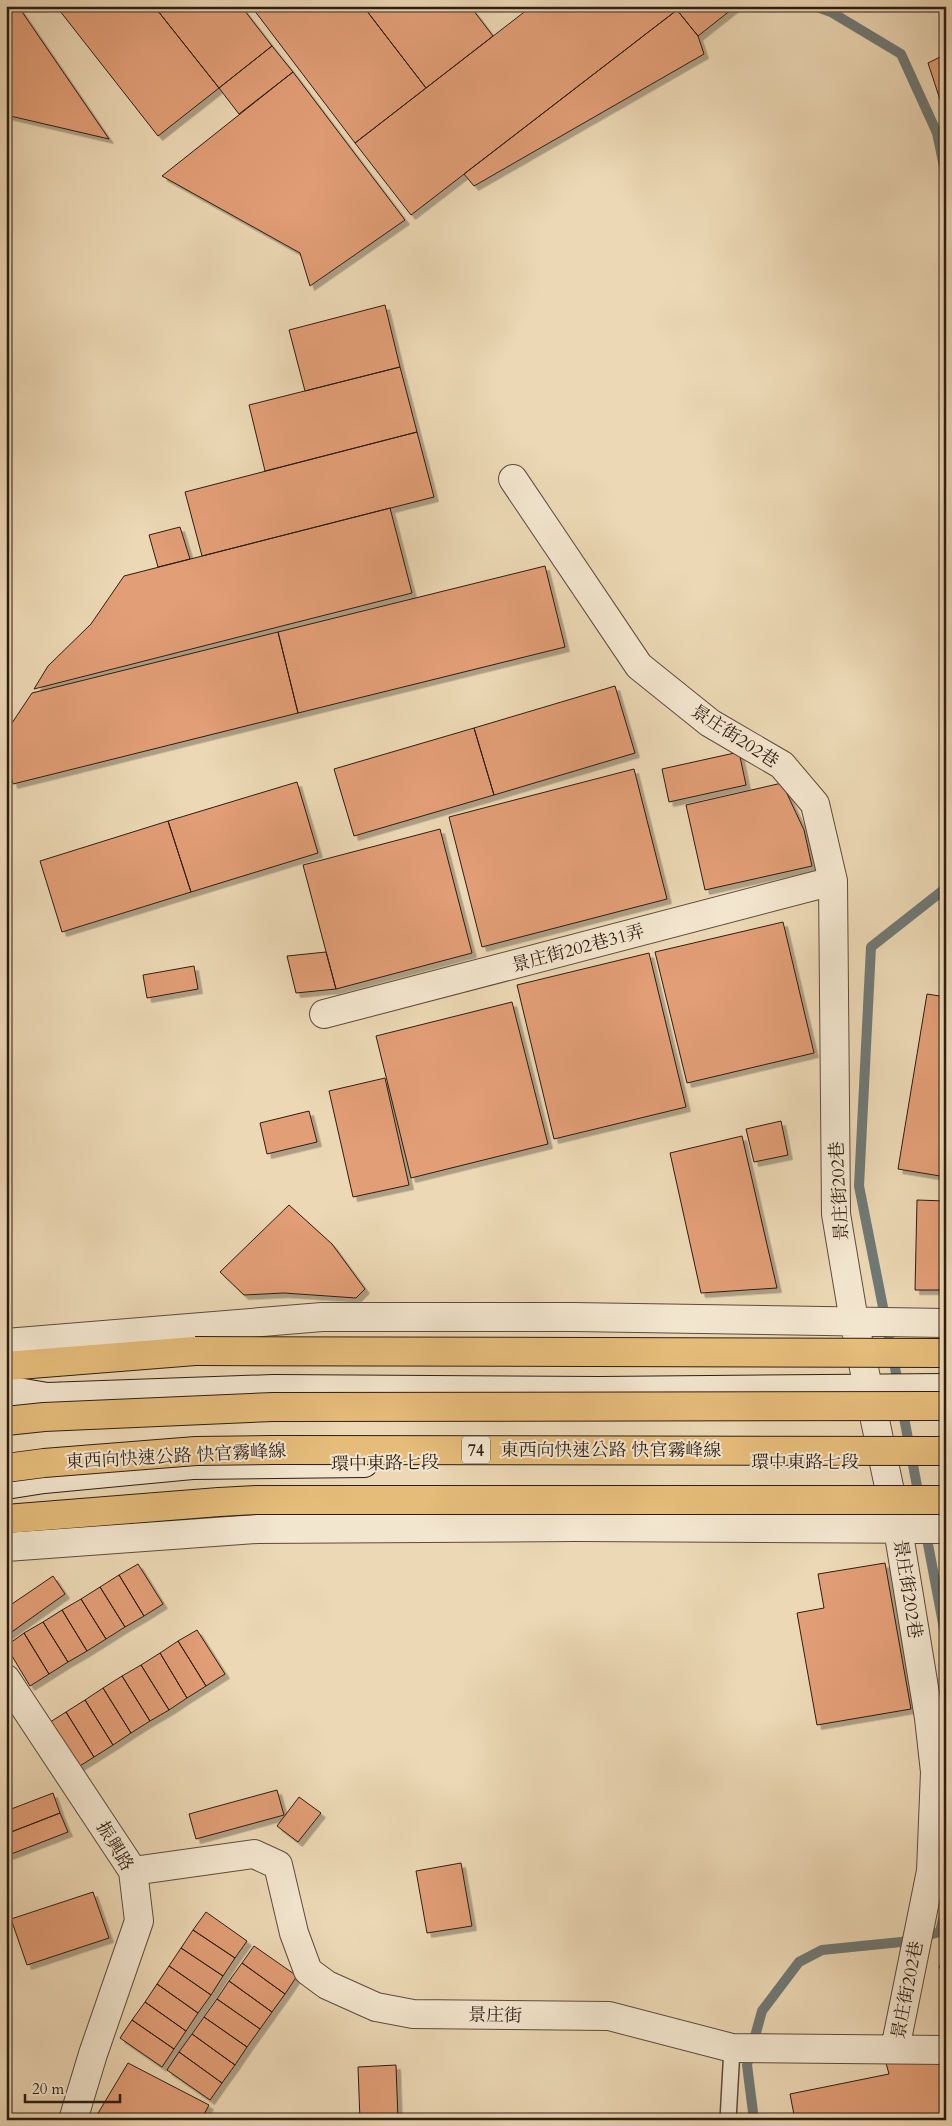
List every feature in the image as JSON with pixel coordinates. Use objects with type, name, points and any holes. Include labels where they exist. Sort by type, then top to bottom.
[{"type":"highway","points":[[6,1366],[195,1351],[946,1353]]},
{"type":"highway","points":[[6,1422],[44,1417],[273,1407],[946,1406]]},
{"type":"highway","name":"東西向快速公路 快官霧峰線","points":[[6,1468],[44,1463],[196,1451],[262,1450],[940,1459]]},
{"type":"highway","points":[[6,1519],[256,1500],[946,1500]]},
{"type":"street","name":"景庄街202巷","points":[[513,479],[639,666],[710,723],[782,765],[815,804],[832,881],[836,1214],[854,1321],[876,1388],[891,1462],[898,1529],[937,1721],[931,1871],[896,2049]]},
{"type":"street","name":"景庄街202巷31弄","points":[[324,1014],[832,881]]},
{"type":"street","points":[[6,1343],[322,1317],[946,1323]]},
{"type":"street","points":[[6,1390],[47,1398],[273,1389],[600,1391],[946,1388]]},
{"type":"street","name":"環中東路七段","points":[[6,1485],[44,1479],[192,1464],[891,1462],[940,1459]]},
{"type":"street","points":[[6,1547],[257,1529],[566,1527],[946,1529]]},
{"type":"street","name":"振興路","points":[[6,1679],[133,1871],[139,1921],[93,2054],[73,2120]]},
{"type":"street","name":"景庄街","points":[[133,1871],[254,1854],[278,1865],[294,1933],[308,1971],[327,1985],[376,2007],[413,2014],[609,2016],[732,2048],[946,2050]]},
{"type":"lane","points":[[728,2120],[732,2048]]},
{"type":"building","points":[[6,6],[18,6],[109,139],[6,115]]},
{"type":"building","points":[[56,6],[154,6],[219,88],[158,136]]},
{"type":"building","points":[[154,6],[241,6],[272,46],[219,88]]},
{"type":"building","points":[[251,6],[363,6],[426,88],[355,143]]},
{"type":"building","points":[[363,6],[470,6],[493,36],[426,88]]},
{"type":"building","points":[[532,6],[736,6],[698,36],[677,10],[411,215],[355,143]]},
{"type":"building","points":[[677,10],[698,36],[704,54],[474,186],[464,174]]},
{"type":"building","points":[[272,46],[293,72],[239,114],[219,88]]},
{"type":"building","points":[[946,54],[946,118],[928,63]]},
{"type":"building","points":[[293,72],[405,220],[310,286],[300,253],[162,176]]},
{"type":"building","points":[[385,305],[400,367],[305,391],[289,330]]},
{"type":"building","points":[[400,367],[417,432],[265,471],[249,405]]},
{"type":"building","points":[[417,432],[434,497],[202,556],[185,492]]},
{"type":"building","points":[[390,508],[412,593],[34,689],[48,666],[91,624],[124,576]]},
{"type":"building","points":[[180,527],[190,559],[158,567],[149,535]]},
{"type":"building","points":[[545,566],[565,647],[298,713],[278,632]]},
{"type":"building","points":[[278,632],[298,713],[13,784],[6,757],[6,732],[32,693]]},
{"type":"building","points":[[615,686],[635,753],[494,795],[474,728]]},
{"type":"building","points":[[474,728],[494,795],[354,836],[334,769]]},
{"type":"building","points":[[739,752],[746,785],[669,802],[662,769]]},
{"type":"building","points":[[634,769],[667,899],[482,947],[449,817]]},
{"type":"building","points":[[297,782],[318,853],[191,892],[168,821]]},
{"type":"building","points":[[782,783],[804,830],[812,866],[705,890],[686,805]]},
{"type":"building","points":[[168,821],[191,892],[62,932],[40,861]]},
{"type":"building","points":[[440,829],[472,953],[336,989],[303,865]]},
{"type":"building","points":[[783,922],[814,1053],[687,1083],[655,952]]},
{"type":"building","points":[[326,952],[336,989],[296,993],[287,956]]},
{"type":"building","points":[[649,953],[686,1107],[554,1139],[517,985]]},
{"type":"building","points":[[194,966],[198,989],[147,998],[143,975]]},
{"type":"building","points":[[927,994],[946,997],[946,1177],[898,1169]]},
{"type":"building","points":[[512,1002],[548,1144],[411,1178],[376,1036]]},
{"type":"building","points":[[385,1078],[409,1185],[353,1197],[329,1091]]},
{"type":"building","points":[[309,1111],[317,1142],[267,1154],[260,1123]]},
{"type":"building","points":[[781,1121],[788,1155],[754,1162],[746,1129]]},
{"type":"building","points":[[742,1136],[777,1288],[701,1293],[670,1153]]},
{"type":"building","points":[[917,1200],[946,1201],[946,1290],[915,1290]]},
{"type":"building","points":[[289,1205],[332,1244],[365,1289],[356,1298],[284,1293],[244,1295],[220,1272]]},
{"type":"building","points":[[885,1563],[911,1709],[817,1725],[797,1613],[824,1608],[818,1574]]},
{"type":"building","points":[[138,1564],[163,1604],[144,1616],[119,1575]]},
{"type":"building","points":[[119,1575],[144,1616],[125,1627],[100,1587]]},
{"type":"building","points":[[53,1576],[65,1594],[6,1636],[6,1608]]},
{"type":"building","points":[[100,1587],[125,1627],[106,1639],[81,1599]]},
{"type":"building","points":[[81,1599],[106,1639],[87,1651],[62,1610]]},
{"type":"building","points":[[62,1610],[87,1651],[68,1662],[43,1622]]},
{"type":"building","points":[[43,1622],[68,1662],[49,1674],[24,1633]]},
{"type":"building","points":[[197,1630],[225,1674],[206,1686],[178,1641]]},
{"type":"building","points":[[24,1633],[49,1674],[30,1686],[6,1646]]},
{"type":"building","points":[[178,1641],[206,1686],[187,1698],[160,1653]]},
{"type":"building","points":[[160,1653],[187,1698],[169,1710],[141,1665]]},
{"type":"building","points":[[141,1665],[169,1710],[150,1721],[122,1676]]},
{"type":"building","points":[[122,1676],[150,1721],[131,1733],[103,1688]]},
{"type":"building","points":[[103,1688],[131,1733],[113,1745],[85,1700]]},
{"type":"building","points":[[85,1700],[113,1745],[94,1757],[66,1712]]},
{"type":"building","points":[[66,1712],[94,1757],[75,1769],[47,1724]]},
{"type":"building","points":[[277,1790],[284,1815],[196,1839],[189,1814]]},
{"type":"building","points":[[53,1793],[60,1813],[6,1834],[6,1811]]},
{"type":"building","points":[[299,1797],[321,1813],[298,1842],[277,1826]]},
{"type":"building","points":[[60,1813],[68,1832],[6,1856],[6,1834]]},
{"type":"building","points":[[461,1863],[472,1926],[427,1933],[416,1871]]},
{"type":"building","points":[[93,1892],[109,1938],[27,1965],[11,1919]]},
{"type":"building","points":[[206,1912],[247,1941],[235,1958],[193,1930]]},
{"type":"building","points":[[193,1930],[235,1958],[223,1976],[181,1948]]},
{"type":"building","points":[[946,1945],[946,1970],[939,1968]]},
{"type":"building","points":[[254,1946],[297,1976],[285,1994],[242,1963]]},
{"type":"building","points":[[181,1948],[223,1976],[211,1995],[169,1966]]},
{"type":"building","points":[[242,1963],[285,1994],[272,2012],[229,1981]]},
{"type":"building","points":[[169,1966],[211,1995],[198,2013],[157,1984]]},
{"type":"building","points":[[229,1981],[272,2012],[260,2029],[217,1999]]},
{"type":"building","points":[[157,1984],[198,2013],[186,2031],[145,2002]]},
{"type":"building","points":[[217,1999],[260,2029],[247,2047],[204,2017]]},
{"type":"building","points":[[145,2002],[186,2031],[174,2049],[132,2020]]},
{"type":"building","points":[[204,2017],[247,2047],[235,2065],[192,2034]]},
{"type":"building","points":[[132,2020],[174,2049],[162,2067],[120,2038]]},
{"type":"building","points":[[192,2034],[235,2065],[222,2083],[179,2052]]},
{"type":"building","points":[[179,2052],[222,2083],[210,2100],[167,2070]]},
{"type":"building","points":[[946,2061],[946,2120],[795,2120],[790,2094],[889,2074],[886,2063]]},
{"type":"building","points":[[128,2063],[209,2105],[201,2120],[94,2120]]},
{"type":"building","points":[[396,2065],[398,2120],[360,2120],[358,2067]]},
{"type":"waterway","points":[[814,6],[831,12],[901,54],[937,133],[946,176]]},
{"type":"waterway","points":[[899,1388],[859,1186],[871,947],[946,888]]},
{"type":"waterway","points":[[902,1407],[946,1639]]},
{"type":"waterway","points":[[754,2120],[747,2065],[762,2011],[799,1962],[822,1950],[901,1942],[940,1932],[946,1907]]}]
